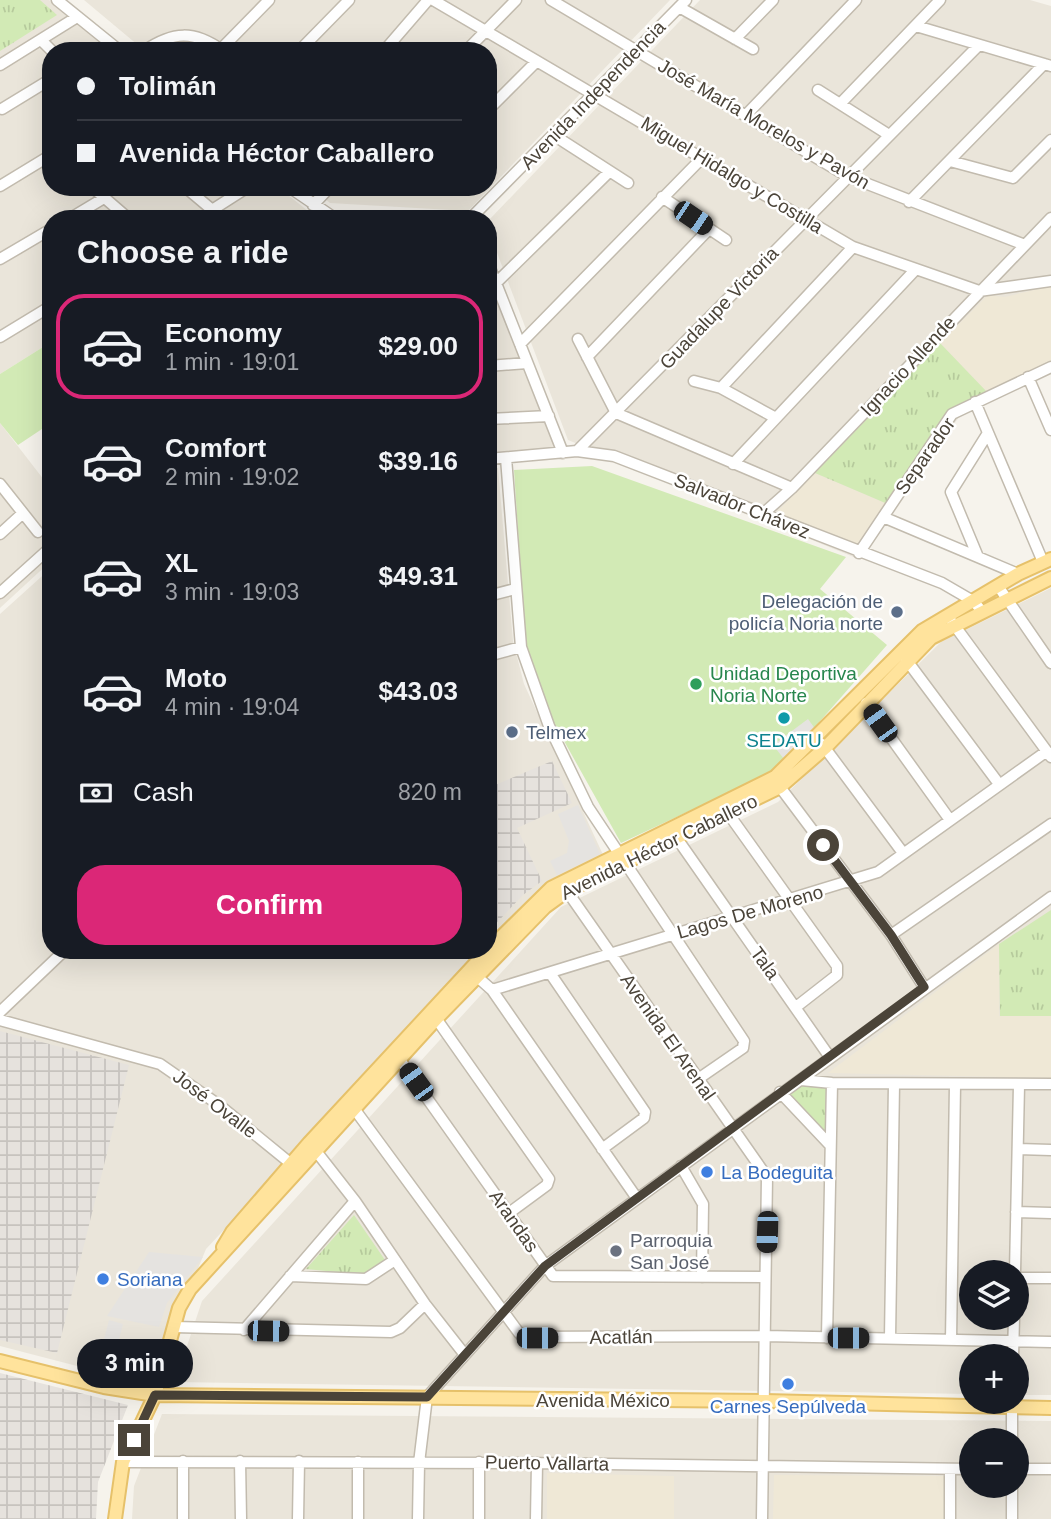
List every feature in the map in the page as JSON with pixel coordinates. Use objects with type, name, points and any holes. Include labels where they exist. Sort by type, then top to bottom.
[{"type":"main road","name":"Avenida Héctor Caballero","points":[[497,943],[558,892],[620,858],[725,808],[780,787],[904,656],[931,638],[951,620],[977,606],[998,586],[1047,561]]},
{"type":"main road","name":"Avenida Héctor Caballero","points":[[977,606],[1006,600],[1051,578]]},
{"type":"main road","name":"Avenida Héctor Caballero","points":[[620,858],[676,837],[775,777],[821,743],[866,704],[904,656]]},
{"type":"main road","name":"Avenida Héctor Caballero","points":[[497,951],[558,892]]},
{"type":"main road","name":"Avenida Héctor Caballero","points":[[473,974],[482,959]]},
{"type":"main road","name":"Avenida Héctor Caballero","points":[[115,1519],[124,1462],[155,1395],[182,1300],[218,1256],[240,1237],[295,1168],[351,1105],[489,959]]},
{"type":"main road","name":"Avenida Héctor Caballero","points":[[351,1105],[400,1060],[434,1015]]},
{"type":"main road","name":"Avenida México","points":[[0,1361],[117,1389],[155,1395],[959,1403]]},
{"type":"main road","points":[[117,1389],[163,1366]]},
{"type":"main road","name":"Avenida México","points":[[1029,1406],[1051,1408]]},
{"type":"street","points":[[57,0],[109,42]]},
{"type":"street","points":[[230,42],[269,0]]},
{"type":"street","points":[[308,42],[349,0]]},
{"type":"street","points":[[392,42],[430,0]]},
{"type":"street","name":"Miguel Hidalgo y Costilla","points":[[430,0],[703,156],[853,247],[979,291],[1051,281]]},
{"type":"street","points":[[476,42],[516,0]]},
{"type":"street","name":"José María Morelos y Pavón","points":[[551,0],[847,176],[1025,245]]},
{"type":"street","points":[[736,39],[773,0]]},
{"type":"street","points":[[746,115],[856,0]]},
{"type":"street","points":[[840,104],[940,0]]},
{"type":"street","points":[[682,3],[753,50]]},
{"type":"street","name":"Avenida Independencia","points":[[497,192],[555,136],[682,3]]},
{"type":"street","points":[[0,65],[77,17]]},
{"type":"street","points":[[909,202],[1047,65],[916,26]]},
{"type":"street","points":[[156,42],[161,38],[186,33],[209,42]]},
{"type":"street","name":"Guadalupe Victoria","points":[[577,452],[847,176],[979,46]]},
{"type":"street","points":[[497,101],[536,62]]},
{"type":"street","points":[[2,109],[42,85]]},
{"type":"street","points":[[818,90],[889,135]]},
{"type":"street","points":[[555,136],[628,183]]},
{"type":"street","points":[[950,160],[1013,178],[1051,140]]},
{"type":"street","points":[[520,344],[703,156]]},
{"type":"street","points":[[0,186],[42,160]]},
{"type":"street","points":[[497,278],[609,172]]},
{"type":"street","points":[[196,196],[212,210],[234,196]]},
{"type":"street","name":"Avenida Independencia","points":[[301,196],[322,210]]},
{"type":"street","points":[[313,205],[322,196]]},
{"type":"street","name":"Avenida Independencia","points":[[478,210],[493,196]]},
{"type":"street","points":[[662,197],[726,240]]},
{"type":"street","points":[[83,210],[104,198],[118,210]]},
{"type":"street","name":"Ignacio Allende","points":[[764,513],[792,488],[1051,218]]},
{"type":"street","points":[[587,357],[709,229]]},
{"type":"street","points":[[0,259],[42,234]]},
{"type":"street","points":[[721,388],[853,247]]},
{"type":"street","points":[[733,464],[774,417],[916,270]]},
{"type":"street","points":[[497,294],[550,416],[563,453]]},
{"type":"street","points":[[0,337],[42,311]]},
{"type":"street","points":[[579,339],[616,413],[792,488]]},
{"type":"street","points":[[497,365],[527,363]]},
{"type":"street","name":"Separador","points":[[859,553],[953,414],[1051,367]]},
{"type":"street","points":[[1028,377],[1051,430]]},
{"type":"street","points":[[694,381],[721,388],[774,417]]},
{"type":"street","points":[[975,402],[1047,561]]},
{"type":"street","points":[[497,419],[550,416]]},
{"type":"street","points":[[978,557],[951,492],[988,433]]},
{"type":"street","name":"Salvador Chávez","points":[[497,458],[577,452],[614,456],[942,583],[977,606]]},
{"type":"street","points":[[506,458],[521,647],[549,726],[588,807],[744,1044],[698,1079]]},
{"type":"street","points":[[0,484],[38,532]]},
{"type":"street","points":[[0,534],[23,513]]},
{"type":"street","points":[[883,517],[1018,574]]},
{"type":"street","points":[[0,593],[42,555]]},
{"type":"street","points":[[998,586],[1051,663]]},
{"type":"street","points":[[497,594],[515,589]]},
{"type":"street","points":[[951,620],[1049,754]]},
{"type":"street","points":[[497,654],[521,647]]},
{"type":"street","points":[[904,656],[999,784]]},
{"type":"street","points":[[866,704],[950,820]]},
{"type":"street","points":[[821,743],[903,853]]},
{"type":"street","name":"Lagos De Moreno","points":[[492,990],[731,916],[852,883],[878,872],[999,784],[1049,754]]},
{"type":"street","points":[[780,787],[891,935],[924,987]]},
{"type":"street","points":[[725,808],[792,900],[839,971],[796,1007]]},
{"type":"street","points":[[891,935],[1051,824]]},
{"type":"street","name":"Tala","points":[[676,837],[829,1056]]},
{"type":"street","name":"Avenida El Arenal","points":[[558,892],[610,954],[767,1177],[762,1519]]},
{"type":"street","points":[[418,1519],[419,1463],[427,1397],[545,1266],[780,1092],[801,1080],[829,1056],[1051,897]]},
{"type":"street","points":[[0,1012],[56,959]]},
{"type":"street","points":[[550,973],[645,1112],[644,1118],[602,1149]]},
{"type":"street","points":[[473,974],[492,990],[636,1197]]},
{"type":"street","points":[[434,1015],[549,1179],[547,1185],[509,1213]]},
{"type":"street","name":"José Ovalle","points":[[0,1020],[160,1064],[219,1105],[295,1168]]},
{"type":"street","name":"Arandas","points":[[400,1060],[545,1266],[558,1279],[765,1277]]},
{"type":"street","points":[[801,1080],[955,1085],[1051,1084]]},
{"type":"street","points":[[827,1338],[832,1083]]},
{"type":"street","points":[[890,1338],[894,1084]]},
{"type":"street","points":[[951,1340],[955,1085]]},
{"type":"street","points":[[1015,1260],[1019,1085]]},
{"type":"street","points":[[780,1092],[830,1145]]},
{"type":"street","name":"Acatlán","points":[[351,1105],[519,1333],[531,1338],[765,1336],[1051,1342]]},
{"type":"street","points":[[314,1147],[355,1201],[425,1304],[465,1355]]},
{"type":"street","points":[[1018,1149],[1051,1150]]},
{"type":"street","points":[[681,1166],[703,1204],[702,1277]]},
{"type":"street","points":[[244,1330],[355,1201]]},
{"type":"street","points":[[1016,1212],[1051,1213]]},
{"type":"street","points":[[290,1276],[366,1279],[395,1260]]},
{"type":"street","points":[[1029,1278],[1051,1278]]},
{"type":"street","points":[[174,1327],[391,1332],[400,1328],[425,1304]]},
{"type":"street","points":[[1013,1330],[1013,1341]]},
{"type":"street","points":[[183,1461],[183,1519]]},
{"type":"street","points":[[240,1461],[241,1519]]},
{"type":"street","points":[[298,1519],[299,1461]]},
{"type":"street","name":"Puerto Vallarta","points":[[124,1462],[479,1462],[959,1469]]},
{"type":"street","points":[[358,1462],[358,1519]]},
{"type":"street","points":[[479,1462],[479,1519]]},
{"type":"street","points":[[536,1519],[537,1463]]},
{"type":"street","points":[[950,1469],[950,1519]]},
{"type":"street","points":[[1029,1469],[1051,1469]]},
{"type":"street","points":[[1012,1498],[1012,1519]]},
{"type":"shaded area","points":[[0,0],[49,0],[100,42],[42,42],[42,196],[289,196],[307,210],[42,210],[42,348],[0,374]]},
{"type":"shaded area","points":[[84,0],[670,0],[497,181],[497,42],[134,42]]},
{"type":"shaded area","points":[[700,0],[1030,0],[1051,6],[1051,369],[962,413],[856,558],[568,440],[497,253],[497,212]]},
{"type":"shaded area","points":[[322,196],[482,196],[469,210],[330,203]]},
{"type":"shaded area","points":[[1051,286],[1051,363],[987,392],[940,343],[988,295],[1005,297]]},
{"type":"shaded area","points":[[497,293],[557,450],[497,453]]},
{"type":"shaded area","points":[[0,423],[42,477],[42,569],[0,608]]},
{"type":"shaded area","points":[[497,468],[513,641],[524,684],[605,859],[497,941]]},
{"type":"shaded area","points":[[815,473],[890,505],[861,546],[775,514]]},
{"type":"shaded area","points":[[42,576],[42,959],[478,959],[206,1249],[150,1385],[0,1346],[0,614]]},
{"type":"shaded area","points":[[1051,588],[1051,1395],[1029,1395],[1029,1344],[959,1344],[959,1394],[175,1382],[202,1301],[561,907],[778,802],[941,642]]},
{"type":"shaded area","points":[[808,719],[816,730],[784,759],[773,745]]},
{"type":"shaded area","points":[[552,761],[572,803],[517,828],[542,881],[523,895],[497,922],[497,784]]},
{"type":"shaded area","points":[[578,805],[600,854],[557,875],[550,861],[567,853],[569,841],[558,814]]},
{"type":"shaded area","points":[[999,944],[999,1016],[1051,1016],[1051,1078],[828,1073]]},
{"type":"shaded area","points":[[0,1031],[129,1065],[57,1353],[0,1340]]},
{"type":"shaded area","points":[[149,1252],[203,1257],[167,1303],[159,1327],[107,1316]]},
{"type":"shaded area","points":[[109,1320],[123,1324],[114,1358],[101,1369],[79,1364],[81,1349],[95,1352],[102,1347]]},
{"type":"shaded area","points":[[0,1373],[128,1405],[98,1482],[96,1519],[0,1519]]},
{"type":"shaded area","points":[[162,1414],[1051,1421],[1051,1519],[132,1519],[134,1486]]},
{"type":"shaded area","points":[[547,1473],[674,1476],[674,1519],[547,1519]]},
{"type":"shaded area","points":[[774,1475],[944,1476],[948,1480],[948,1519],[773,1519]]},
{"type":"green space","points":[[0,0],[40,0],[57,15],[0,51]]},
{"type":"green space","points":[[940,343],[987,392],[955,407],[890,505],[815,473]]},
{"type":"green space","points":[[42,348],[42,429],[18,445],[0,423],[0,374]]},
{"type":"green space","name":"Unidad Deportiva Noria Norte","points":[[592,466],[846,557],[820,589],[887,645],[777,770],[621,843],[554,723],[526,651],[514,470]]},
{"type":"green space","points":[[1051,910],[1051,1016],[1000,1016],[999,944]]},
{"type":"green space","points":[[805,1084],[827,1086],[826,1135],[789,1094]]},
{"type":"green space","points":[[354,1215],[385,1260],[366,1275],[306,1269]]},
{"type":"place","name":"Delegación de policía Noria norte","points":[[897,612]]},
{"type":"place","name":"Unidad Deportiva Noria Norte","points":[[696,684]]},
{"type":"place","name":"SEDATU","points":[[784,718]]},
{"type":"place","name":"Telmex","points":[[512,732]]},
{"type":"place","name":"La Bodeguita","points":[[707,1172]]},
{"type":"place","name":"Parroquia San José","points":[[616,1251]]},
{"type":"place","name":"Soriana","points":[[103,1279]]},
{"type":"place","name":"Carnes Sepúlveda","points":[[788,1384]]},
{"type":"route","points":[[134,1440],[155,1395],[427,1397],[545,1266],[924,987],[891,935],[823,845]]}]
